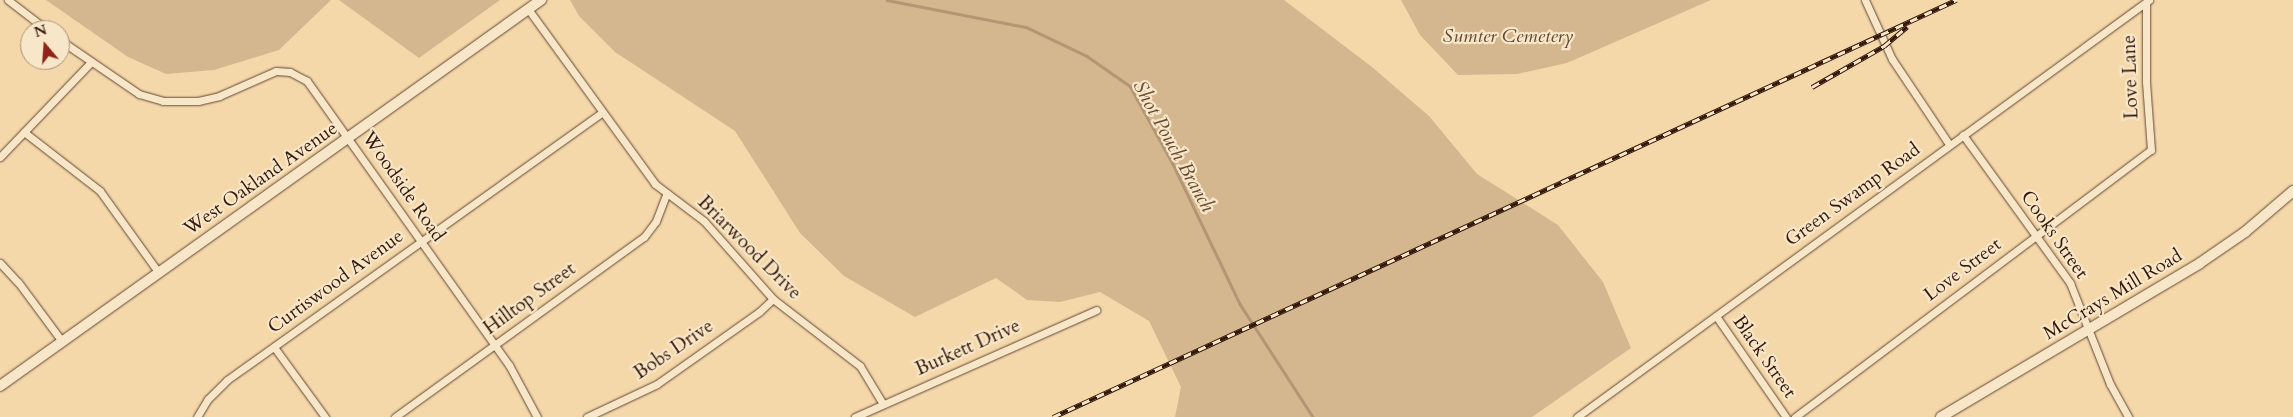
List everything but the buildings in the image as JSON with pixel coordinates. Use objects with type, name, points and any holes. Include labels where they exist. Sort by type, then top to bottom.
[{"type":"street","points":[[8,0],[34,20]]},
{"type":"street","name":"West Oakland Avenue","points":[[0,386],[541,0]]},
{"type":"street","points":[[1865,0],[1892,59],[1949,144]]},
{"type":"street","name":"Green Swamp Road","points":[[1577,417],[2147,1]]},
{"type":"street","name":"Love Lane","points":[[2147,1],[2146,96],[2151,150]]},
{"type":"street","name":"Briarwood Drive","points":[[528,10],[647,174],[666,193],[704,221],[741,267],[772,299],[860,366],[883,404]]},
{"type":"street","name":"Woodside Road","points":[[70,47],[139,94],[177,103],[219,96],[263,74],[290,72],[306,81],[349,138],[495,344],[537,417]]},
{"type":"street","points":[[0,157],[91,62]]},
{"type":"street","name":"Curtiswood Avenue","points":[[197,417],[216,390],[601,113]]},
{"type":"street","points":[[24,132],[100,191],[159,273]]},
{"type":"street","name":"Cooks Street","points":[[1963,136],[2070,283],[2128,417]]},
{"type":"street","name":"Love Street","points":[[1795,417],[2151,150]]},
{"type":"street","name":"McCrays Mill Road","points":[[1942,417],[2224,247],[2293,191]]},
{"type":"street","name":"Hilltop Street","points":[[395,417],[644,237],[656,221],[666,193]]},
{"type":"street","points":[[0,263],[18,282],[62,340]]},
{"type":"street","name":"Bobs Drive","points":[[587,417],[657,384],[759,312],[772,299]]},
{"type":"street","name":"Burkett Drive","points":[[855,417],[1096,310]]},
{"type":"street","name":"Black Street","points":[[1716,316],[1786,417]]},
{"type":"street","points":[[274,347],[325,417]]},
{"type":"green space","points":[[46,0],[331,0],[279,50],[214,70],[166,74],[128,57]]},
{"type":"green space","points":[[339,0],[500,0],[419,58]]},
{"type":"green space","points":[[570,0],[1284,0],[1372,67],[1429,116],[1477,174],[1558,225],[1603,282],[1631,348],[1532,417],[1175,417],[1181,387],[1149,321],[1100,292],[1060,302],[1027,300],[996,278],[915,317],[844,276],[800,233],[735,131],[615,52],[579,16]]},
{"type":"green space","name":"Sumter Cemetery","points":[[1401,0],[1711,0],[1567,63],[1517,74],[1458,75],[1420,35]]},
{"type":"waterway","name":"Shot Pouch Branch","points":[[887,0],[1026,27],[1087,56],[1130,86],[1173,164],[1240,304],[1313,417]]},
{"type":"railway","points":[[1053,417],[1956,0]]},
{"type":"railway","points":[[1812,87],[1884,46],[1907,27]]}]
